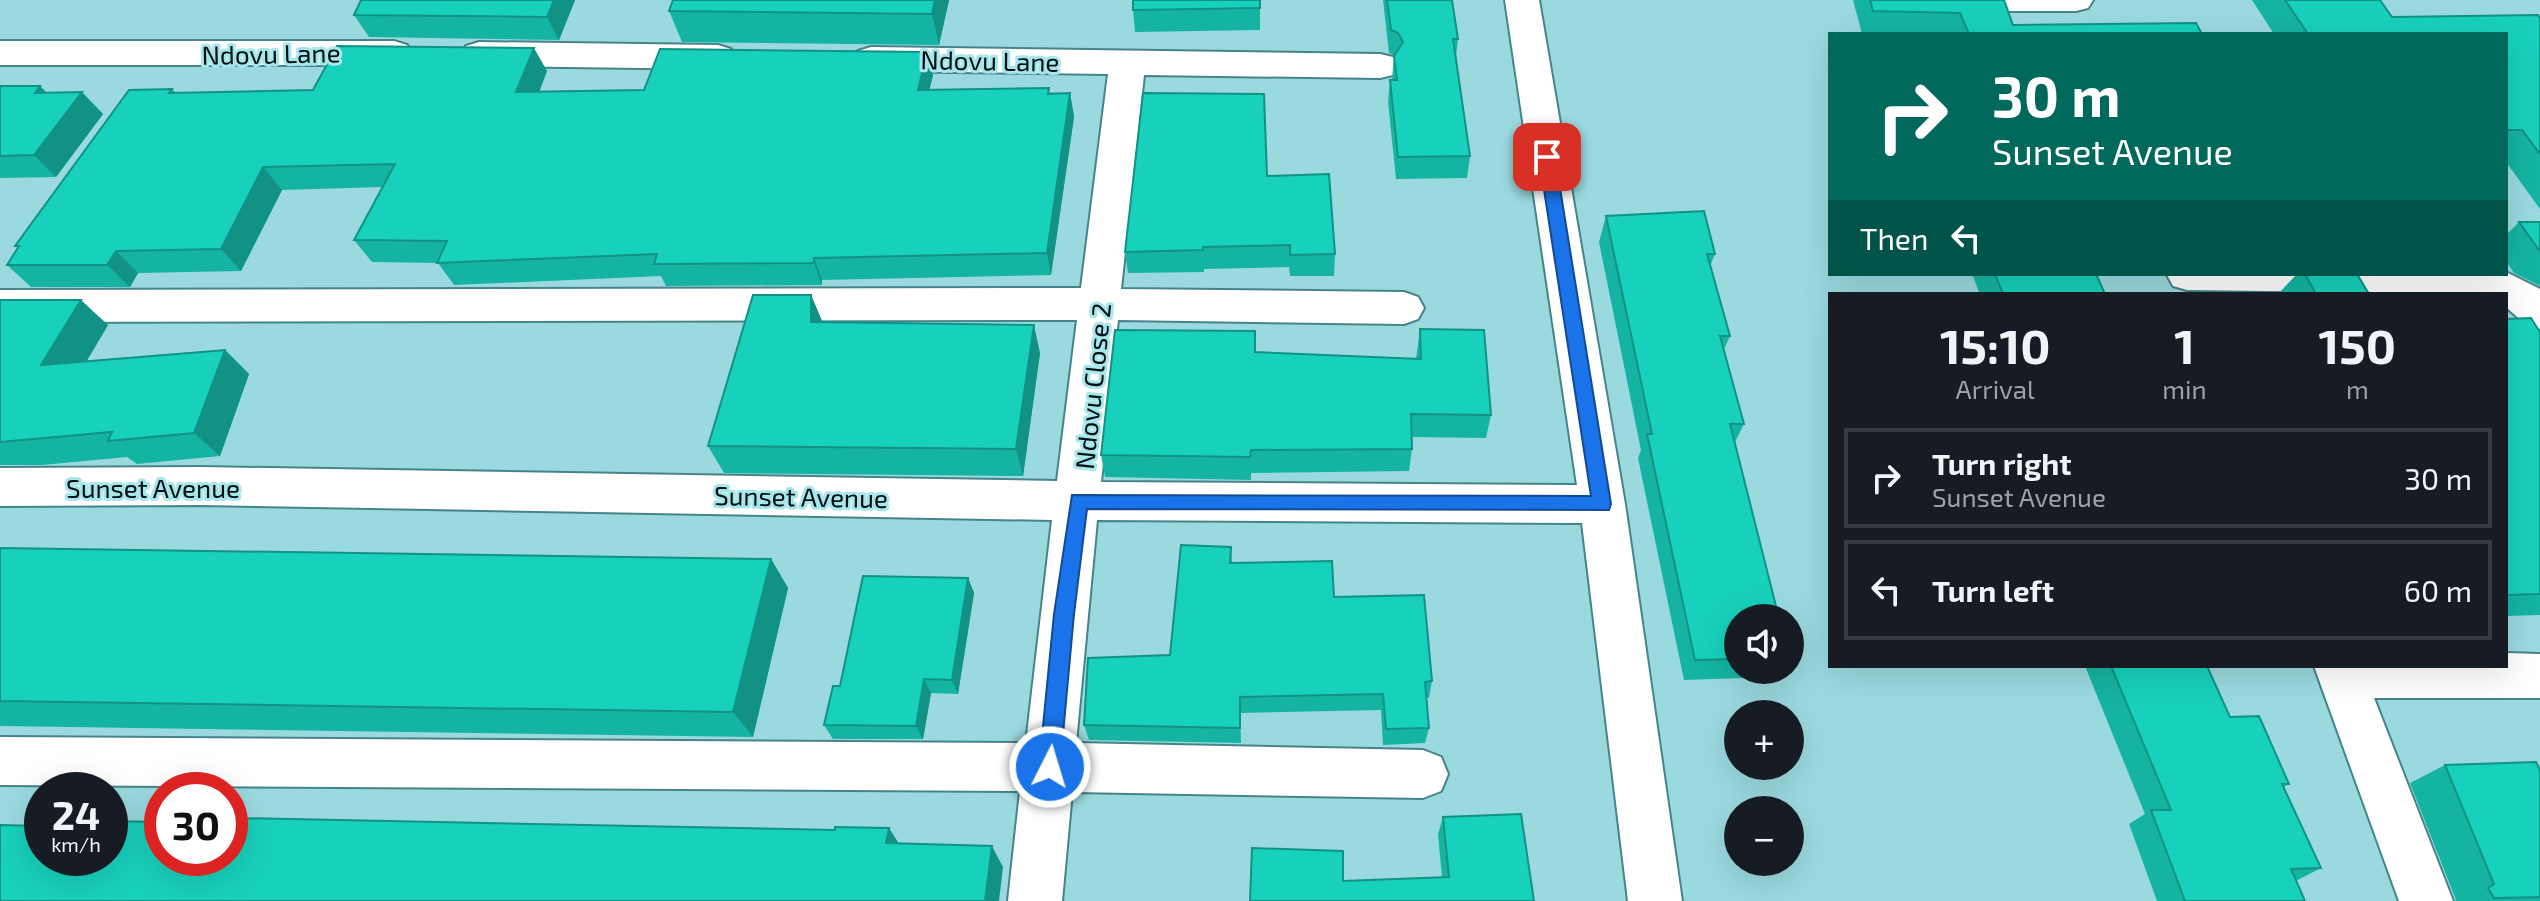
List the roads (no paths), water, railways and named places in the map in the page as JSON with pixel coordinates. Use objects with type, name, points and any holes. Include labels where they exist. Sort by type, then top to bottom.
[{"type":"street","points":[[1522,0],[1602,504],[1655,901]]},
{"type":"street","points":[[1972,0],[2076,0]]},
{"type":"street","name":"Ndovu Lane","points":[[0,53],[746,57]]},
{"type":"street","points":[[142,91],[169,54]]},
{"type":"street","name":"Ndovu Lane","points":[[841,58],[1380,66]]},
{"type":"street","name":"Ndovu Close 2","points":[[1035,901],[1064,614],[1127,62]]},
{"type":"street","points":[[2362,276],[2450,277],[2518,291],[2540,313]]},
{"type":"street","points":[[3,290],[1404,308]]},
{"type":"street","name":"Sunset Avenue","points":[[0,487],[202,486],[1079,501],[1602,504]]},
{"type":"street","points":[[2426,901],[2339,670],[2540,676]]},
{"type":"street","points":[[0,761],[1050,767],[1423,774]]}]
